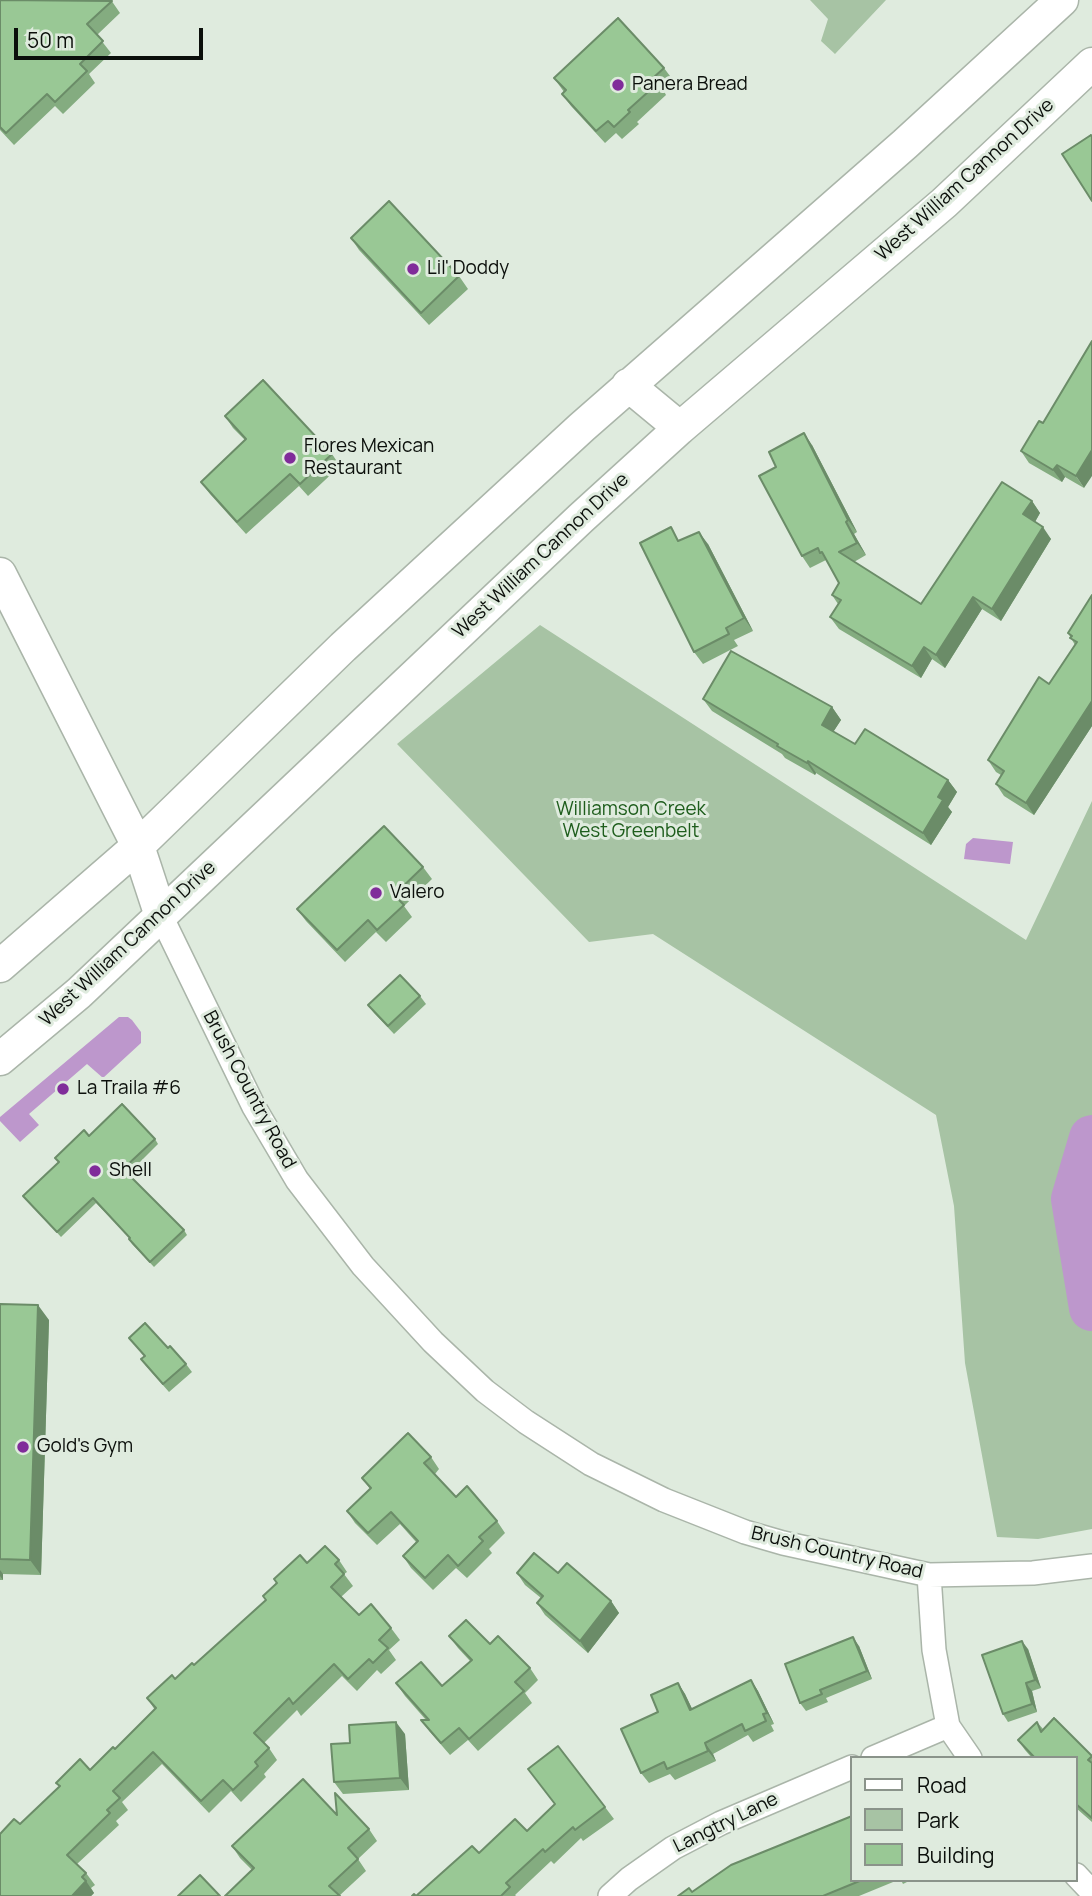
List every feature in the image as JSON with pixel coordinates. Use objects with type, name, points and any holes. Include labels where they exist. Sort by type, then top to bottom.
[{"type":"main road","points":[[0,966],[138,846],[353,638],[628,385],[905,144],[1062,0]]},
{"type":"main road","name":"West William Cannon Drive","points":[[0,1059],[79,993],[581,517],[680,428],[944,203],[1092,64]]},
{"type":"main road","points":[[628,385],[680,428]]},
{"type":"main road","name":"Brush Country Road","points":[[0,574],[138,846],[161,916]]},
{"type":"street","name":"Brush Country Road","points":[[161,916],[254,1107],[297,1180],[363,1266],[433,1342],[485,1391],[526,1422],[591,1464],[664,1500],[745,1532],[783,1543],[929,1575],[1033,1573],[1092,1566]]},
{"type":"street","points":[[929,1575],[934,1650],[948,1726],[969,1756]]},
{"type":"street","points":[[878,1756],[948,1726]]},
{"type":"street","name":"Langtry Lane","points":[[610,1896],[673,1847],[721,1823],[850,1768]]},
{"type":"street","points":[[1078,1877],[1092,1892]]},
{"type":"green space","points":[[810,0],[886,0],[835,54],[821,41],[828,19]]},
{"type":"green space","name":"Williamson Creek West Greenbelt","points":[[540,625],[1026,940],[1092,801],[1092,1529],[1038,1539],[997,1537],[965,1363],[954,1206],[936,1115],[653,934],[589,942],[397,744]]},
{"type":"shaded area","points":[[973,838],[1013,842],[1010,864],[964,859],[966,844]]},
{"type":"shaded area","points":[[119,1017],[132,1020],[141,1032],[141,1043],[103,1078],[87,1064],[29,1114],[39,1125],[20,1142],[0,1121],[0,1117]]},
{"type":"building","points":[[0,0],[112,1],[87,24],[103,41],[80,64],[87,71],[55,102],[47,94],[6,133],[0,127]]},
{"type":"building","name":"Panera Bread","points":[[618,18],[664,68],[653,78],[658,83],[628,110],[630,112],[614,127],[608,121],[596,131],[562,94],[566,90],[554,78]]},
{"type":"building","points":[[1091,135],[1092,137],[1092,201],[1062,154]]},
{"type":"building","name":"Lil' Doddy","points":[[389,201],[459,276],[421,313],[351,238]]},
{"type":"building","points":[[1092,341],[1092,450],[1076,476],[1057,465],[1053,470],[1021,451],[1039,421],[1043,423]]},
{"type":"building","name":"Flores Mexican Restaurant","points":[[263,380],[332,454],[300,484],[290,474],[237,522],[201,482],[246,439],[225,416]]},
{"type":"building","points":[[804,433],[857,543],[839,552],[921,604],[1002,482],[1032,501],[1023,514],[1043,527],[992,609],[973,597],[936,655],[924,647],[912,666],[830,617],[841,600],[832,595],[839,583],[818,548],[802,556],[759,476],[776,467],[769,452]]},
{"type":"building","points":[[671,527],[678,541],[699,532],[744,618],[726,628],[729,634],[694,652],[640,543]]},
{"type":"building","points":[[1092,595],[1092,701],[1026,803],[996,784],[1004,771],[988,760],[1039,677],[1049,684],[1077,642],[1070,638],[1072,636],[1068,633]]},
{"type":"building","points":[[731,651],[832,707],[822,725],[855,744],[865,729],[948,780],[938,797],[943,800],[923,833],[703,699]]},
{"type":"building","name":"Valero","points":[[384,826],[423,867],[394,895],[404,905],[377,930],[368,920],[337,950],[297,909]]},
{"type":"building","points":[[400,975],[420,996],[388,1026],[368,1005]]},
{"type":"building","name":"Shell","points":[[122,1104],[155,1139],[123,1169],[184,1230],[150,1262],[93,1198],[57,1232],[23,1196],[59,1162],[55,1158],[84,1130],[89,1136]]},
{"type":"building","name":"Gold's Gym","points":[[0,1304],[38,1305],[30,1560],[0,1559]]},
{"type":"building","points":[[145,1323],[186,1364],[163,1384],[141,1359],[145,1356],[129,1338]]},
{"type":"building","points":[[408,1433],[431,1457],[424,1463],[456,1497],[467,1486],[497,1521],[479,1537],[483,1541],[458,1566],[448,1555],[425,1578],[403,1556],[418,1541],[391,1512],[368,1533],[347,1511],[371,1488],[362,1478]]},
{"type":"building","points":[[325,1546],[339,1560],[335,1564],[344,1574],[331,1587],[359,1615],[371,1604],[391,1628],[379,1640],[388,1648],[373,1663],[369,1659],[348,1679],[334,1664],[293,1704],[289,1698],[254,1733],[269,1748],[255,1762],[258,1766],[233,1790],[223,1780],[201,1801],[153,1752],[113,1791],[120,1798],[107,1810],[110,1813],[67,1855],[86,1873],[82,1877],[86,1881],[72,1896],[0,1896],[0,1834],[14,1819],[20,1824],[60,1786],[56,1783],[80,1759],[90,1770],[113,1747],[115,1749],[156,1708],[147,1698],[172,1675],[175,1679],[192,1663],[194,1665],[266,1600],[263,1596],[277,1583],[274,1579],[300,1555],[307,1563]]},
{"type":"building","points":[[534,1553],[558,1573],[567,1563],[611,1601],[580,1641],[537,1603],[543,1596],[517,1573]]},
{"type":"building","points":[[466,1620],[490,1644],[498,1636],[530,1668],[515,1682],[524,1691],[469,1739],[459,1728],[441,1743],[421,1720],[429,1720],[396,1683],[421,1662],[442,1686],[472,1660],[449,1636]]},
{"type":"building","points":[[853,1637],[867,1671],[820,1690],[822,1694],[800,1703],[785,1664]]},
{"type":"building","points":[[1022,1641],[1035,1680],[1026,1683],[1032,1704],[1003,1714],[982,1655]]},
{"type":"building","points":[[751,1680],[767,1713],[763,1714],[766,1721],[745,1731],[742,1724],[705,1743],[708,1751],[667,1769],[664,1762],[641,1773],[621,1729],[658,1712],[651,1695],[678,1683],[690,1710]]},
{"type":"building","points":[[1054,1718],[1092,1756],[1088,1760],[1092,1763],[1092,1818],[1078,1806],[1078,1756],[1033,1756],[1018,1740],[1037,1722],[1041,1732]]},
{"type":"building","points":[[396,1722],[400,1778],[334,1782],[331,1744],[350,1743],[349,1725]]},
{"type":"building","points":[[558,1746],[605,1807],[575,1830],[573,1827],[545,1852],[543,1849],[506,1883],[510,1887],[501,1896],[416,1896],[472,1846],[479,1853],[515,1819],[527,1831],[555,1804],[528,1769]]},
{"type":"building","points":[[303,1779],[337,1815],[335,1793],[369,1829],[348,1848],[358,1859],[329,1886],[340,1896],[225,1896],[254,1868],[232,1846]]},
{"type":"building","points":[[850,1817],[850,1882],[857,1882],[823,1896],[678,1896],[689,1888],[692,1892],[731,1865]]},
{"type":"building","points":[[200,1875],[220,1896],[178,1896]]},
{"type":"waterway","points":[[1092,1138],[1074,1199],[1092,1308]]},
{"type":"place","name":"Panera Bread","points":[[618,85]]},
{"type":"place","name":"Lil' Doddy","points":[[413,269]]},
{"type":"place","name":"Flores Mexican Restaurant","points":[[290,458]]},
{"type":"place","name":"Valero","points":[[376,893]]},
{"type":"place","name":"La Traila #6","points":[[63,1089]]},
{"type":"place","name":"Shell","points":[[95,1171]]},
{"type":"place","name":"Gold's Gym","points":[[23,1447]]}]
